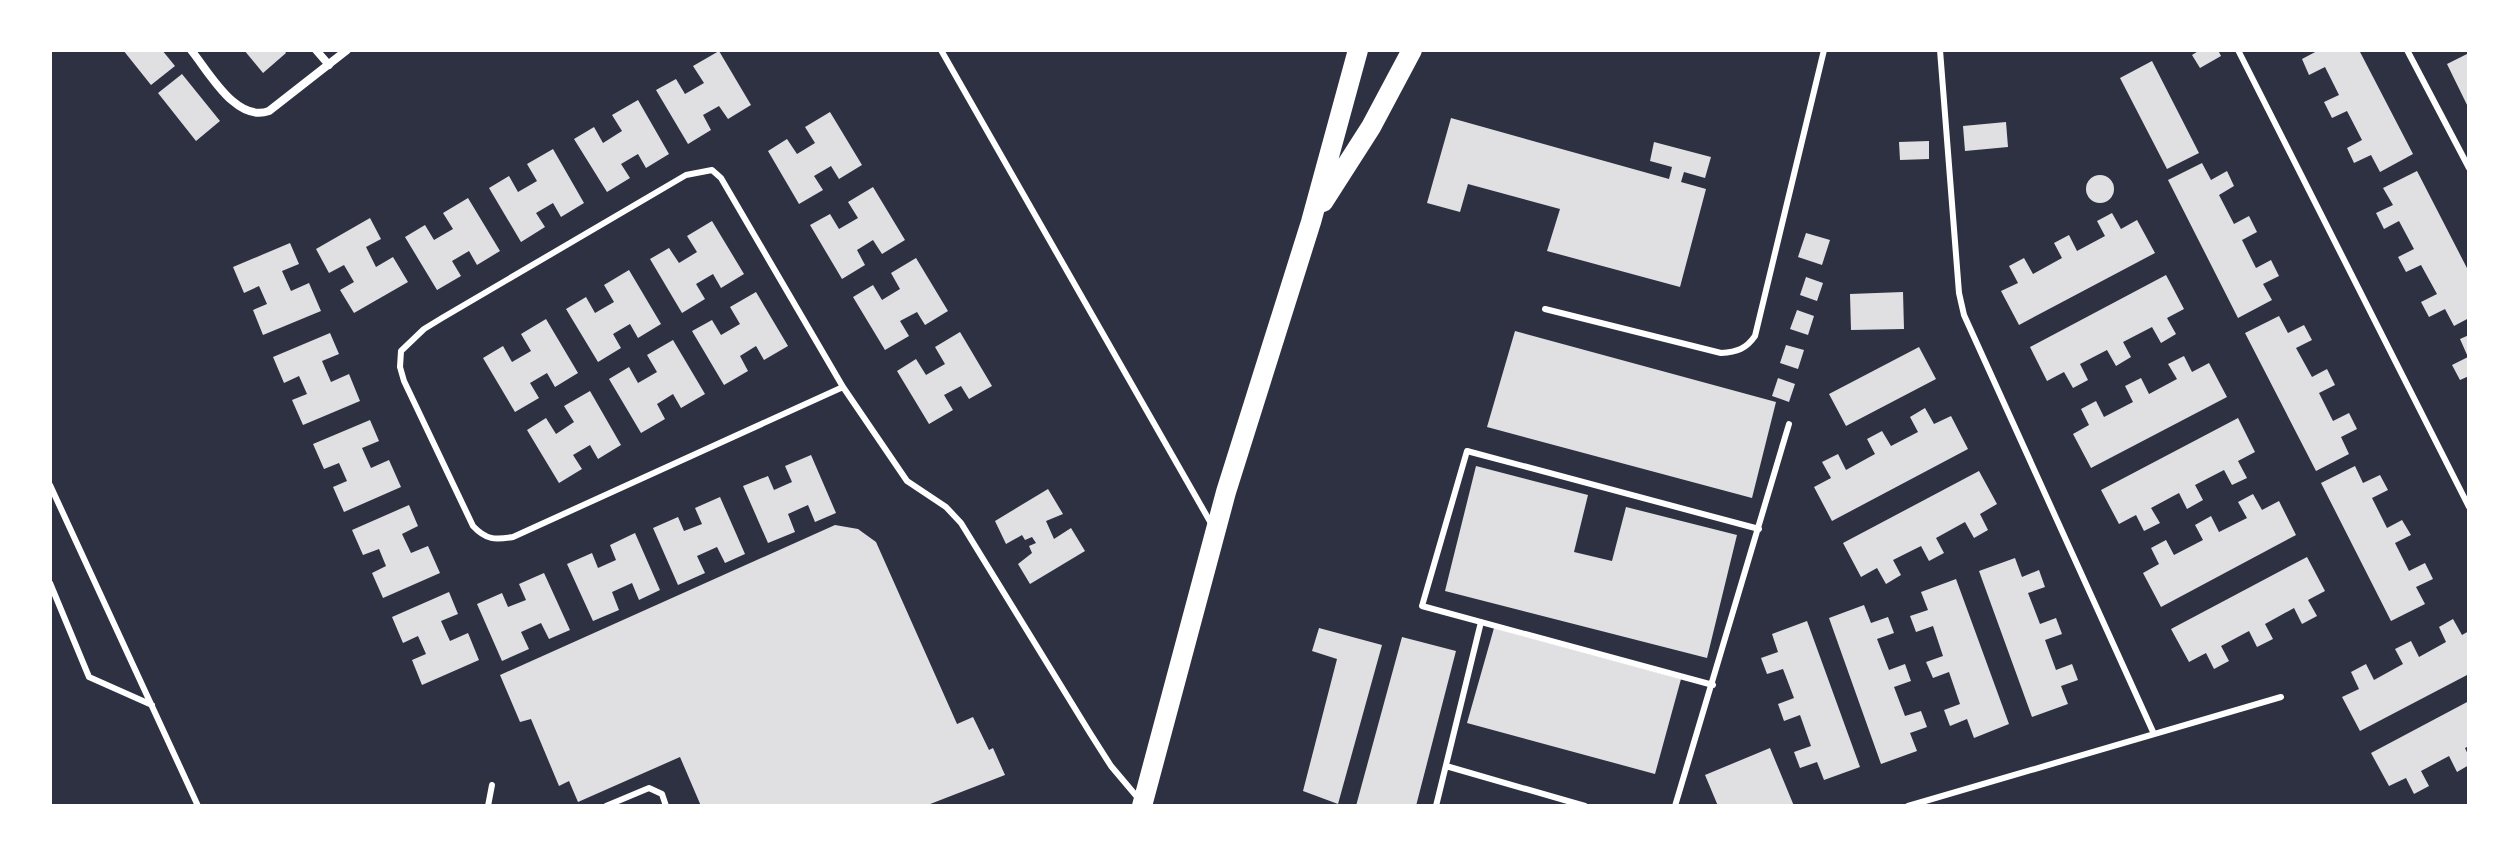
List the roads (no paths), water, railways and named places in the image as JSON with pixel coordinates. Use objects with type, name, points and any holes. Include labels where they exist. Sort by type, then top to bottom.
[{"type":"main road","points":[[1142,805],[1216,532],[1311,222],[1358,50]]},
{"type":"main road","points":[[1311,222],[1371,127],[1412,50]]},
{"type":"street","points":[[191,50],[233,102],[252,113],[269,111],[347,50]]},
{"type":"street","points":[[316,50],[329,65]]},
{"type":"lane","points":[[941,50],[1216,532]]},
{"type":"lane","points":[[1545,309],[1721,353],[1736,352],[1749,345],[1755,336],[1824,50]]},
{"type":"lane","points":[[1940,50],[1958,278],[1964,315],[2154,734]]},
{"type":"lane","points":[[2238,50],[2469,507]]},
{"type":"lane","points":[[2407,50],[2469,168]]},
{"type":"lane","points":[[843,387],[513,537],[495,540],[483,537],[473,526],[404,381],[400,367],[401,351],[424,329],[672,182],[686,175],[712,170],[721,178],[843,387],[907,481],[946,507],[961,523],[1097,744],[1142,805]]},
{"type":"lane","points":[[1675,806],[1789,424]]},
{"type":"lane","points":[[1713,685],[1422,606],[1467,451],[1759,529]]},
{"type":"lane","points":[[50,485],[198,806]]},
{"type":"lane","points":[[50,583],[89,677],[152,705]]},
{"type":"lane","points":[[1436,806],[1481,622]]},
{"type":"lane","points":[[1908,806],[2281,697]]},
{"type":"lane","points":[[1446,766],[1585,806]]},
{"type":"lane","points":[[488,806],[492,785]]},
{"type":"lane","points":[[606,806],[649,788],[662,794],[666,806]]}]
